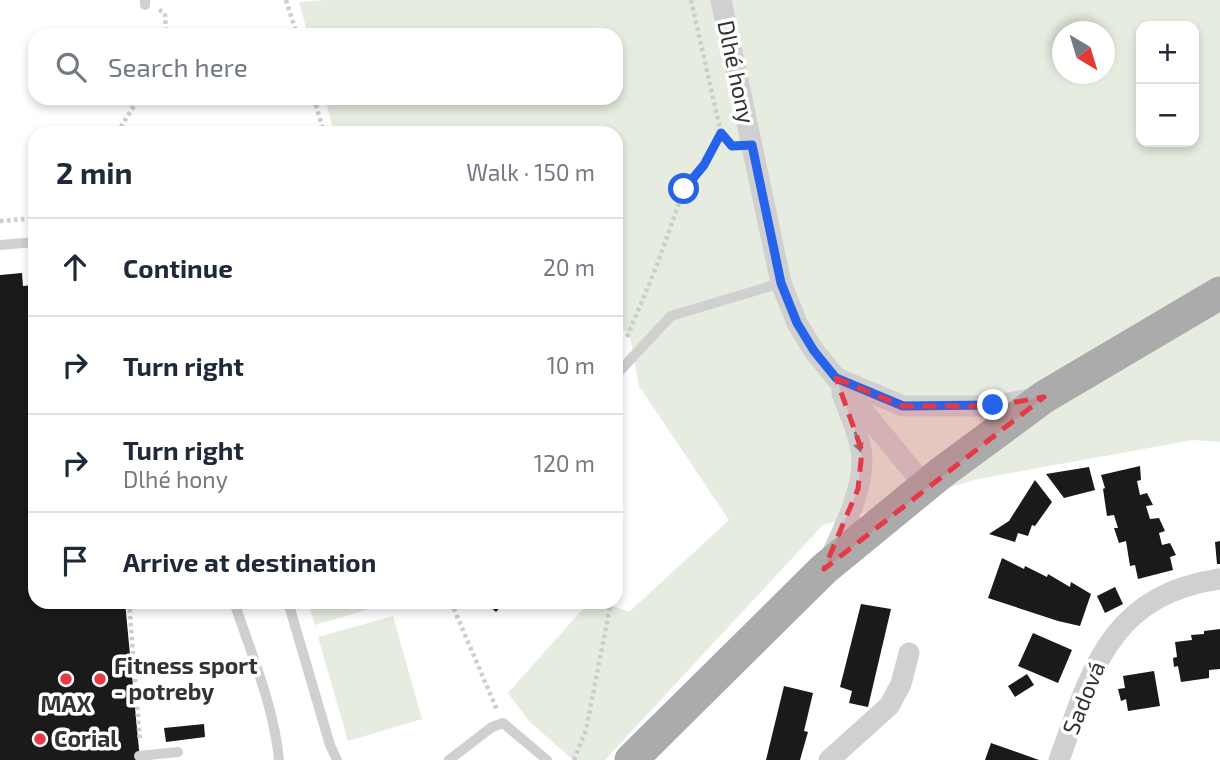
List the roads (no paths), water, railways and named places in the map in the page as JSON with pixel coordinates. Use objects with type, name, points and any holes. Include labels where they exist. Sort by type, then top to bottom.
[{"type":"main road","points":[[631,760],[824,569],[925,486],[1044,397],[1220,293]]},
{"type":"main road","points":[[650,760],[739,652]]},
{"type":"street","name":"Dlhé hony","points":[[721,0],[781,283],[797,323],[814,351],[925,486]]},
{"type":"street","name":"Dlhé hony","points":[[836,378],[903,406],[993,405],[1044,397]]},
{"type":"street","points":[[824,569],[844,529],[858,489],[862,451],[836,378]]},
{"type":"street","name":"Sadová","points":[[1059,760],[1096,661],[1124,624],[1161,596],[1203,581],[1220,579]]},
{"type":"street","points":[[830,760],[889,706],[901,684],[909,653]]},
{"type":"lane","points":[[0,245],[28,243]]},
{"type":"lane","points":[[623,368],[671,316],[781,283]]},
{"type":"lane","points":[[236,609],[260,679],[279,760]]},
{"type":"lane","points":[[290,609],[330,745],[337,760]]},
{"type":"lane","points":[[449,760],[492,727],[503,723],[547,760]]},
{"type":"lane","points":[[140,756],[178,752]]},
{"type":"place","name":"MAX","points":[[66,679]]},
{"type":"place","name":"Fitness sport - potreby","points":[[100,679]]},
{"type":"place","name":"Corial","points":[[40,739]]}]
